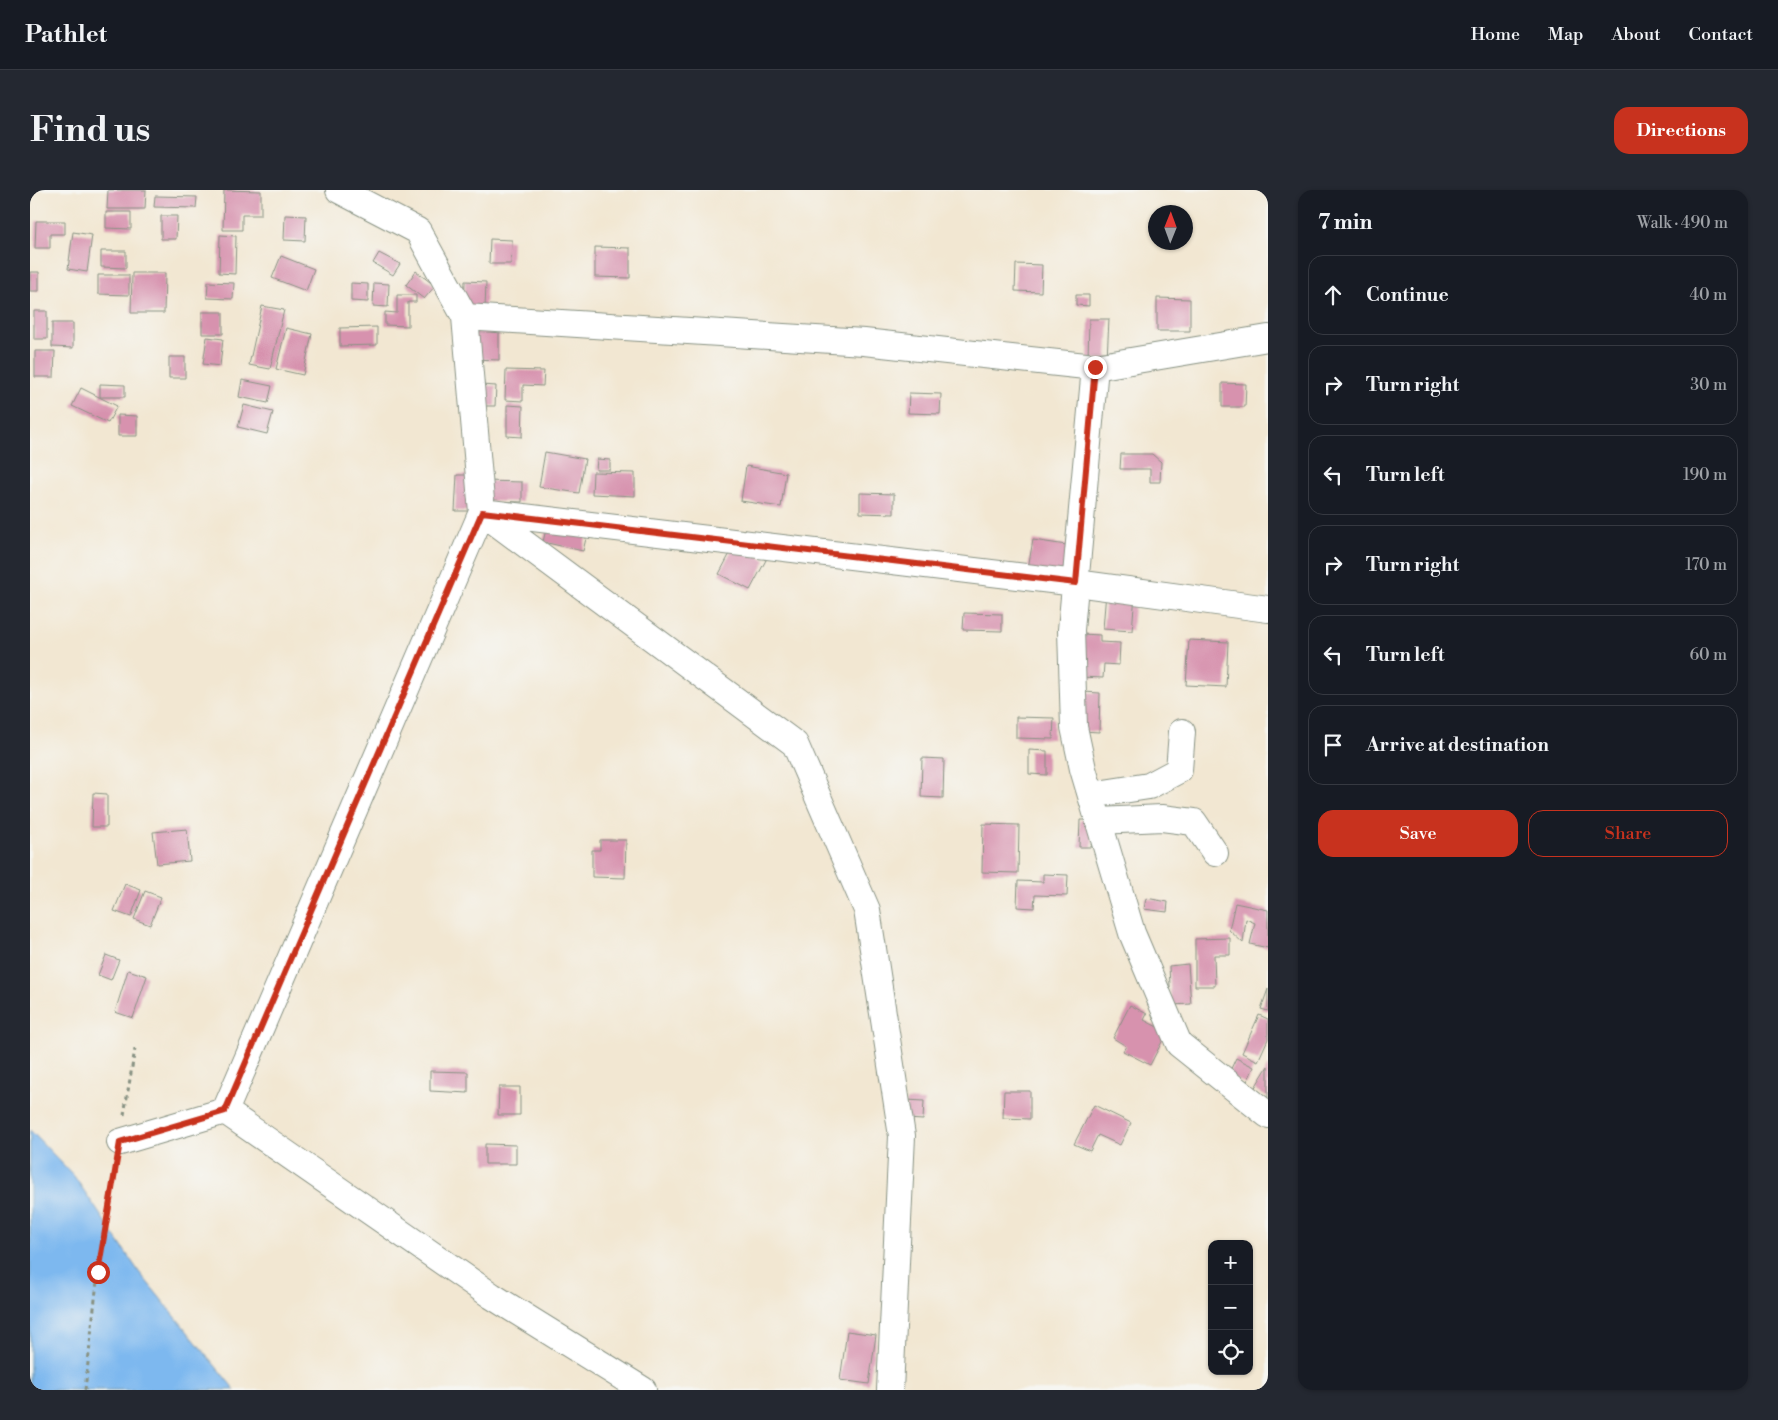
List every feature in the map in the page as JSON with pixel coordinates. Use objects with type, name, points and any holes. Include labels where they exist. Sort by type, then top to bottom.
[{"type":"street","points":[[225,1111],[482,512],[466,316],[418,231],[338,190]]},
{"type":"street","points":[[466,316],[864,342],[1095,367],[1268,338]]},
{"type":"street","points":[[1095,367],[1071,630],[1074,727],[1091,795],[1132,933],[1179,1044],[1268,1115]]},
{"type":"street","points":[[482,512],[1076,583],[1268,610]]},
{"type":"street","points":[[482,512],[795,744],[867,910],[902,1136],[890,1390]]},
{"type":"street","points":[[1091,795],[1149,786],[1179,770],[1182,732]]},
{"type":"street","points":[[1099,821],[1162,818],[1194,822],[1215,853]]},
{"type":"street","points":[[120,1142],[225,1111]]},
{"type":"street","points":[[225,1111],[492,1296],[644,1390]]},
{"type":"path","points":[[85,1390],[98,1272],[135,1049]]},
{"type":"water","points":[[30,1130],[74,1176],[139,1272],[235,1390],[30,1390]]},
{"type":"building","points":[[108,190],[146,190],[145,209],[107,209]]},
{"type":"building","points":[[224,190],[261,191],[261,215],[242,215],[242,230],[223,230]]},
{"type":"building","points":[[155,196],[197,197],[196,208],[154,207]]},
{"type":"building","points":[[106,212],[131,212],[131,229],[106,228]]},
{"type":"building","points":[[285,215],[306,216],[305,241],[284,240]]},
{"type":"building","points":[[161,216],[177,216],[176,239],[161,239]]},
{"type":"building","points":[[36,221],[65,221],[65,234],[50,234],[50,248],[35,248]]},
{"type":"building","points":[[73,232],[92,235],[87,272],[68,269]]},
{"type":"building","points":[[220,235],[236,236],[235,274],[219,273]]},
{"type":"building","points":[[490,239],[512,240],[511,264],[489,264]]},
{"type":"building","points":[[595,247],[630,248],[630,278],[595,277]]},
{"type":"building","points":[[101,251],[126,251],[126,268],[101,267]]},
{"type":"building","points":[[379,253],[400,264],[393,275],[373,263]]},
{"type":"building","points":[[281,256],[314,269],[306,291],[272,278]]},
{"type":"building","points":[[1016,264],[1042,265],[1041,292],[1015,291]]},
{"type":"building","points":[[416,271],[435,286],[424,299],[406,285]]},
{"type":"building","points":[[30,272],[39,272],[39,291],[30,291]]},
{"type":"building","points":[[132,273],[165,273],[164,313],[131,313]]},
{"type":"building","points":[[98,275],[129,275],[129,295],[98,294]]},
{"type":"building","points":[[465,281],[486,282],[485,309],[464,309]]},
{"type":"building","points":[[208,282],[234,283],[233,299],[207,298]]},
{"type":"building","points":[[351,283],[368,284],[368,302],[351,301]]},
{"type":"building","points":[[374,283],[389,284],[388,307],[373,306]]},
{"type":"building","points":[[397,295],[416,295],[416,302],[408,302],[408,326],[385,325],[385,312],[397,313]]},
{"type":"building","points":[[1076,295],[1089,295],[1089,306],[1076,305]]},
{"type":"building","points":[[1157,298],[1190,299],[1190,331],[1157,331]]},
{"type":"building","points":[[262,306],[284,310],[270,369],[249,365]]},
{"type":"building","points":[[34,311],[47,311],[47,339],[34,339]]},
{"type":"building","points":[[202,312],[223,312],[223,334],[202,334]]},
{"type":"building","points":[[1089,319],[1109,319],[1107,359],[1088,359]]},
{"type":"building","points":[[52,323],[73,323],[73,348],[52,347]]},
{"type":"building","points":[[472,325],[499,325],[499,360],[471,359]]},
{"type":"building","points":[[377,327],[377,345],[340,346],[340,328]]},
{"type":"building","points":[[286,328],[312,334],[303,375],[276,369]]},
{"type":"building","points":[[207,337],[223,339],[220,366],[203,364]]},
{"type":"building","points":[[35,351],[55,351],[54,377],[35,377]]},
{"type":"building","points":[[169,357],[185,357],[185,378],[169,378]]},
{"type":"building","points":[[506,370],[544,371],[543,386],[523,385],[523,401],[505,400]]},
{"type":"building","points":[[242,380],[272,386],[268,403],[239,397]]},
{"type":"building","points":[[1222,383],[1246,384],[1245,407],[1222,407]]},
{"type":"building","points":[[100,384],[125,385],[125,397],[100,397]]},
{"type":"building","points":[[481,385],[496,386],[495,406],[480,406]]},
{"type":"building","points":[[81,388],[117,406],[108,423],[72,406]]},
{"type":"building","points":[[909,393],[941,394],[940,414],[908,413]]},
{"type":"building","points":[[244,405],[273,412],[267,434],[238,427]]},
{"type":"building","points":[[507,405],[523,406],[522,437],[507,436]]},
{"type":"building","points":[[118,415],[137,416],[137,436],[118,436]]},
{"type":"building","points":[[545,452],[585,459],[579,493],[539,487]]},
{"type":"building","points":[[1121,454],[1152,454],[1161,462],[1160,482],[1150,482],[1150,469],[1120,469]]},
{"type":"building","points":[[597,459],[610,460],[610,470],[596,470]]},
{"type":"building","points":[[746,466],[786,473],[781,507],[741,501]]},
{"type":"building","points":[[593,472],[635,473],[635,496],[592,494]]},
{"type":"building","points":[[457,475],[474,475],[472,511],[455,511]]},
{"type":"building","points":[[485,481],[522,482],[522,502],[484,501]]},
{"type":"building","points":[[860,493],[894,494],[894,514],[860,513]]},
{"type":"building","points":[[548,521],[588,530],[583,551],[543,542]]},
{"type":"building","points":[[1033,540],[1073,546],[1067,580],[1027,574]]},
{"type":"building","points":[[735,544],[766,560],[750,590],[719,574]]},
{"type":"building","points":[[1106,592],[1135,594],[1132,631],[1103,629]]},
{"type":"building","points":[[964,613],[1002,614],[1002,631],[963,630]]},
{"type":"building","points":[[1082,634],[1100,635],[1100,642],[1120,643],[1119,665],[1104,664],[1103,678],[1080,677]]},
{"type":"building","points":[[1189,640],[1228,642],[1226,687],[1186,685]]},
{"type":"building","points":[[1083,692],[1100,693],[1099,732],[1082,731]]},
{"type":"building","points":[[1016,717],[1054,718],[1053,739],[1016,738]]},
{"type":"building","points":[[1029,750],[1047,751],[1047,775],[1029,774]]},
{"type":"building","points":[[922,758],[944,759],[943,798],[921,797]]},
{"type":"building","points":[[93,793],[107,794],[107,827],[92,827]]},
{"type":"building","points":[[1080,820],[1093,820],[1092,847],[1079,847]]},
{"type":"building","points":[[983,824],[1019,825],[1018,873],[982,872]]},
{"type":"building","points":[[187,829],[190,861],[157,864],[153,832]]},
{"type":"building","points":[[600,840],[626,840],[625,878],[592,877],[592,850],[600,850]]},
{"type":"building","points":[[1043,874],[1068,875],[1067,896],[1035,895],[1034,908],[1017,907],[1018,881],[1043,882]]},
{"type":"building","points":[[125,884],[141,890],[131,917],[114,911]]},
{"type":"building","points":[[145,891],[161,897],[150,925],[134,919]]},
{"type":"building","points":[[1146,898],[1168,902],[1167,912],[1144,909]]},
{"type":"building","points":[[1235,903],[1268,910],[1268,948],[1250,944],[1255,923],[1246,919],[1243,943],[1229,930]]},
{"type":"building","points":[[1230,938],[1230,955],[1214,955],[1215,986],[1195,986],[1195,939]]},
{"type":"building","points":[[106,955],[119,960],[111,980],[98,975]]},
{"type":"building","points":[[1188,964],[1191,1004],[1171,1005],[1169,966]]},
{"type":"building","points":[[128,970],[147,976],[133,1018],[115,1012]]},
{"type":"building","points":[[1268,989],[1268,1011],[1261,1009]]},
{"type":"building","points":[[1130,1005],[1147,1014],[1144,1020],[1167,1032],[1150,1065],[1123,1051],[1126,1046],[1113,1038]]},
{"type":"building","points":[[1259,1015],[1268,1019],[1268,1039],[1258,1061],[1242,1053]]},
{"type":"building","points":[[1236,1058],[1254,1067],[1246,1084],[1228,1075]]},
{"type":"building","points":[[1268,1066],[1268,1098],[1254,1089]]},
{"type":"building","points":[[430,1071],[468,1072],[468,1093],[430,1091]]},
{"type":"building","points":[[499,1087],[520,1087],[520,1115],[498,1115]]},
{"type":"building","points":[[1004,1091],[1030,1091],[1030,1119],[1003,1118]]},
{"type":"building","points":[[906,1100],[924,1101],[923,1120],[906,1119]]},
{"type":"building","points":[[1094,1105],[1131,1123],[1120,1145],[1098,1135],[1090,1151],[1074,1144]]},
{"type":"building","points":[[485,1144],[516,1145],[516,1164],[485,1164]]},
{"type":"building","points":[[847,1331],[876,1335],[869,1384],[840,1380]]},
{"type":"route","points":[[98,1272],[120,1142],[225,1111],[293,947],[482,512],[1076,583],[1095,367]]}]
